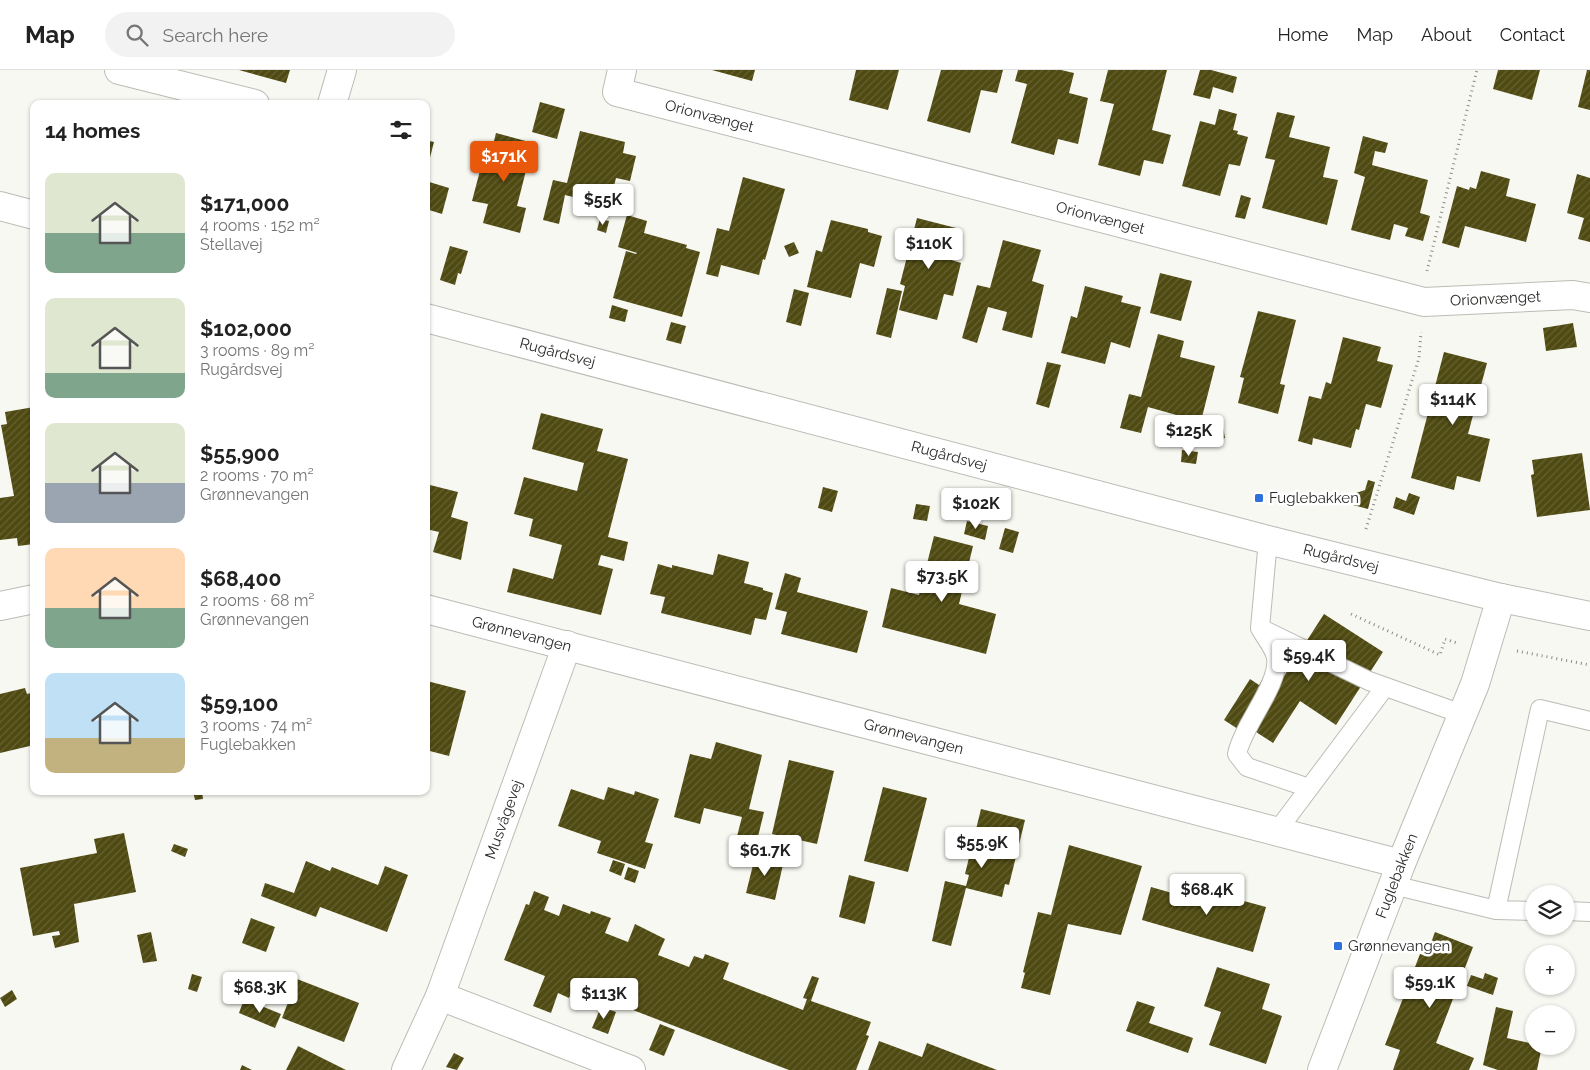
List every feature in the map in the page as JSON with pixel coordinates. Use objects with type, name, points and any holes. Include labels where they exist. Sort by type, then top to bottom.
[{"type":"street","points":[[119,70],[175,77],[243,100]]},
{"type":"street","points":[[333,100],[342,70]]},
{"type":"street","name":"Orionvænget","points":[[619,81],[1424,302],[1573,295],[1590,298]]},
{"type":"street","points":[[0,206],[30,214]]},
{"type":"street","name":"Rugårdsvej","points":[[430,319],[1268,540],[1501,598],[1590,616]]},
{"type":"street","name":"Fuglebakken","points":[[1322,1070],[1397,875],[1475,684],[1501,598]]},
{"type":"street","points":[[0,606],[30,600]]},
{"type":"street","name":"Grønnevangen","points":[[430,610],[1277,831],[1397,875]]},
{"type":"street","name":"Musvågevej","points":[[406,1070],[440,996],[567,645]]},
{"type":"street","points":[[440,996],[631,1070]]},
{"type":"lane","points":[[1268,540],[1260,628],[1276,658],[1272,683],[1240,740],[1237,754],[1247,768],[1309,788]]},
{"type":"lane","points":[[1260,628],[1385,687],[1462,714]]},
{"type":"lane","points":[[1277,831],[1385,687]]},
{"type":"lane","points":[[1496,910],[1540,709],[1590,721]]},
{"type":"lane","points":[[1397,875],[1496,910],[1525,911]]},
{"type":"lane","points":[[1575,910],[1589,909]]},
{"type":"path","points":[[1351,614],[1440,655]]},
{"type":"building","points":[[239,70],[290,70],[286,83]]},
{"type":"building","points":[[712,70],[755,70],[752,81]]},
{"type":"building","points":[[856,70],[899,70],[888,110],[849,100]]},
{"type":"building","points":[[941,70],[1003,70],[997,93],[981,90],[970,133],[927,121]]},
{"type":"building","points":[[1018,70],[1061,70],[1074,73],[1069,93],[1088,98],[1078,144],[1058,139],[1054,155],[1011,143],[1027,84],[1015,81]]},
{"type":"building","points":[[1108,70],[1167,70],[1152,130],[1171,135],[1163,164],[1144,160],[1140,176],[1098,165],[1114,104],[1100,101]]},
{"type":"building","points":[[1200,70],[1211,70],[1237,77],[1233,93],[1213,87],[1210,99],[1193,95]]},
{"type":"building","points":[[1498,70],[1540,70],[1532,100],[1493,89]]},
{"type":"building","points":[[1587,70],[1590,70],[1590,110],[1578,107]]},
{"type":"building","points":[[540,102],[565,109],[557,139],[532,132]]},
{"type":"building","points":[[1219,109],[1237,114],[1233,130],[1238,131],[1237,134],[1248,137],[1240,166],[1229,164],[1220,196],[1182,186],[1200,121],[1215,125]]},
{"type":"building","points":[[1277,112],[1295,116],[1289,137],[1330,147],[1323,177],[1338,180],[1327,225],[1262,208],[1275,160],[1265,158]]},
{"type":"building","points":[[580,131],[625,142],[623,153],[636,156],[630,181],[616,178],[609,206],[565,195],[559,224],[543,220],[553,180],[567,183]]},
{"type":"building","points":[[496,133],[533,143],[517,206],[526,208],[520,233],[483,223],[488,204],[472,201],[482,163],[488,165]]},
{"type":"building","points":[[1363,136],[1388,143],[1385,153],[1375,151],[1372,165],[1428,180],[1420,213],[1430,216],[1423,241],[1405,236],[1408,228],[1394,224],[1390,240],[1351,230],[1365,177],[1354,173]]},
{"type":"building","points":[[430,141],[434,142],[430,157]]},
{"type":"building","points":[[1481,171],[1510,179],[1506,196],[1536,204],[1526,242],[1465,226],[1459,248],[1442,243],[1457,186],[1469,190],[1470,187],[1476,189]]},
{"type":"building","points":[[1577,174],[1590,178],[1590,242],[1578,239],[1584,218],[1567,213]]},
{"type":"building","points":[[743,177],[785,189],[765,260],[763,259],[759,275],[721,265],[718,277],[706,274],[717,228],[729,231]]},
{"type":"building","points":[[430,182],[449,188],[442,214],[430,210]]},
{"type":"building","points":[[1241,195],[1251,198],[1245,219],[1235,217]]},
{"type":"building","points":[[627,215],[647,221],[644,233],[687,245],[686,248],[700,252],[682,317],[613,298],[626,251],[637,253],[618,247]]},
{"type":"building","points":[[917,218],[956,228],[948,259],[961,263],[953,296],[944,294],[937,320],[899,310],[905,286],[900,284]]},
{"type":"building","points":[[600,219],[609,221],[606,233],[597,230]]},
{"type":"building","points":[[831,220],[868,229],[868,232],[882,236],[874,267],[860,263],[851,298],[807,287],[816,250],[822,252]]},
{"type":"building","points":[[1003,240],[1041,250],[1032,281],[1044,285],[1032,338],[1002,330],[1007,312],[988,307],[977,343],[962,338],[977,285],[990,288]]},
{"type":"building","points":[[794,242],[799,253],[789,257],[784,246]]},
{"type":"building","points":[[450,246],[468,251],[461,274],[458,273],[455,285],[440,280]]},
{"type":"building","points":[[1160,273],[1192,281],[1181,321],[1150,313]]},
{"type":"building","points":[[1085,286],[1123,296],[1121,302],[1141,307],[1130,348],[1111,342],[1105,364],[1061,353],[1071,316],[1077,318]]},
{"type":"building","points":[[887,288],[902,291],[891,338],[876,334]]},
{"type":"building","points":[[794,289],[809,293],[801,326],[786,322]]},
{"type":"building","points":[[612,305],[628,310],[625,322],[609,318]]},
{"type":"building","points":[[1258,311],[1296,320],[1280,384],[1285,385],[1278,414],[1238,403],[1244,378],[1240,377]]},
{"type":"building","points":[[671,322],[686,326],[681,344],[666,340]]},
{"type":"building","points":[[1573,323],[1577,347],[1546,351],[1543,328]]},
{"type":"building","points":[[1158,334],[1184,341],[1180,357],[1215,366],[1201,421],[1197,420],[1195,429],[1177,425],[1180,416],[1148,407],[1141,433],[1120,428],[1129,394],[1141,397]]},
{"type":"building","points":[[1343,337],[1381,347],[1377,361],[1393,365],[1381,408],[1366,404],[1359,430],[1356,429],[1351,448],[1313,438],[1312,445],[1298,441],[1309,396],[1321,399],[1326,382],[1331,384]]},
{"type":"building","points":[[1444,352],[1487,363],[1468,434],[1490,439],[1480,482],[1457,476],[1454,490],[1411,478]]},
{"type":"building","points":[[1047,362],[1061,365],[1049,408],[1036,404]]},
{"type":"building","points":[[30,408],[30,544],[18,546],[17,538],[0,540],[0,498],[14,496],[1,425],[7,424],[5,412]]},
{"type":"building","points":[[541,413],[603,429],[597,451],[628,459],[608,537],[628,542],[624,561],[601,555],[598,565],[613,569],[601,615],[507,592],[513,568],[553,579],[562,545],[529,536],[533,519],[514,514],[524,477],[577,491],[584,463],[532,449]]},
{"type":"building","points":[[1223,427],[1225,438],[1213,441],[1211,430]]},
{"type":"building","points":[[1182,450],[1198,452],[1196,464],[1181,462]]},
{"type":"building","points":[[1582,453],[1590,510],[1537,517],[1531,475],[1534,474],[1532,460]]},
{"type":"building","points":[[1368,480],[1375,482],[1368,509],[1353,505],[1356,493],[1365,490]]},
{"type":"building","points":[[430,485],[458,492],[451,517],[468,522],[461,560],[433,552],[439,532],[430,530]]},
{"type":"building","points":[[823,487],[838,491],[832,512],[818,508]]},
{"type":"building","points":[[1409,493],[1420,497],[1414,515],[1393,508],[1396,497],[1406,501]]},
{"type":"building","points":[[916,504],[930,506],[927,521],[913,519]]},
{"type":"building","points":[[967,521],[988,526],[985,540],[964,534]]},
{"type":"building","points":[[1005,528],[1019,532],[1013,553],[999,549]]},
{"type":"building","points":[[934,536],[973,546],[959,604],[996,614],[986,654],[882,627],[891,588],[919,595]]},
{"type":"building","points":[[718,554],[749,562],[744,583],[773,593],[766,620],[755,618],[751,635],[661,613],[665,597],[650,594],[658,564],[672,568],[672,565],[713,575]]},
{"type":"building","points":[[785,573],[801,578],[797,592],[868,611],[857,653],[781,634],[787,612],[775,609]]},
{"type":"building","points":[[1324,614],[1383,652],[1336,725],[1300,701],[1273,743],[1256,732],[1252,738],[1224,720],[1250,679],[1259,685],[1263,678],[1277,687]]},
{"type":"building","points":[[430,682],[466,691],[449,756],[430,751]]},
{"type":"building","points":[[25,688],[27,694],[30,693],[30,746],[0,753],[0,694]]},
{"type":"building","points":[[716,742],[762,755],[749,809],[764,812],[755,849],[735,844],[742,817],[704,808],[700,824],[674,817],[690,754],[711,759]]},
{"type":"building","points":[[789,760],[834,771],[817,844],[772,834]]},
{"type":"building","points":[[608,787],[634,795],[635,791],[659,799],[645,842],[653,844],[645,869],[597,853],[601,841],[558,826],[571,789],[604,800]]},
{"type":"building","points":[[883,787],[927,798],[908,872],[864,861]]},
{"type":"building","points":[[194,795],[202,795],[203,799],[195,800]]},
{"type":"building","points":[[981,809],[1025,820],[1009,885],[1005,884],[1002,897],[966,888],[951,946],[932,941],[945,881],[966,886],[969,875],[965,874]]},
{"type":"building","points":[[124,833],[136,892],[74,904],[79,942],[55,948],[52,936],[60,935],[59,931],[33,936],[20,868],[97,853],[94,839]]},
{"type":"building","points":[[174,844],[188,849],[185,857],[171,851]]},
{"type":"building","points":[[1069,845],[1142,866],[1121,935],[1068,924],[1050,995],[1021,988],[1025,973],[1023,972],[1038,912],[1051,915]]},
{"type":"building","points":[[756,853],[784,860],[775,900],[746,893]]},
{"type":"building","points":[[613,860],[625,864],[621,876],[609,871]]},
{"type":"building","points":[[306,861],[330,871],[332,867],[378,885],[385,866],[408,875],[387,932],[320,907],[316,917],[261,896],[265,883],[294,893]]},
{"type":"building","points":[[628,867],[639,871],[635,883],[624,879]]},
{"type":"building","points":[[849,875],[875,882],[865,924],[839,917]]},
{"type":"building","points":[[1189,886],[1266,907],[1253,952],[1142,920],[1151,887],[1186,897]]},
{"type":"building","points":[[534,891],[549,897],[544,910],[559,916],[563,904],[590,914],[591,911],[611,918],[605,933],[628,942],[635,924],[665,939],[658,955],[689,967],[694,956],[703,959],[705,954],[729,963],[723,979],[803,1010],[807,999],[803,998],[812,976],[819,978],[811,1001],[871,1022],[866,1035],[869,1036],[856,1070],[789,1070],[573,987],[569,998],[558,993],[551,1013],[533,1006],[545,976],[504,960],[526,904],[529,905]]},
{"type":"building","points":[[251,918],[275,927],[266,952],[242,943]]},
{"type":"building","points":[[151,932],[157,961],[143,963],[137,935]]},
{"type":"building","points":[[1435,932],[1473,947],[1436,1043],[1474,1058],[1469,1070],[1393,1070],[1400,1050],[1385,1045],[1420,954],[1426,956]]},
{"type":"building","points":[[1217,967],[1270,984],[1262,1009],[1282,1016],[1266,1064],[1209,1045],[1221,1012],[1204,1006]]},
{"type":"building","points":[[1485,973],[1498,978],[1493,995],[1467,986],[1471,975],[1483,979]]},
{"type":"building","points":[[192,974],[202,977],[197,992],[188,989]]},
{"type":"building","points":[[297,979],[359,1003],[344,1042],[282,1018]]},
{"type":"building","points":[[12,990],[17,999],[5,1007],[0,998]]},
{"type":"building","points":[[244,999],[281,1014],[275,1028],[239,1013]]},
{"type":"building","points":[[1137,1001],[1155,1007],[1149,1023],[1193,1038],[1188,1053],[1126,1031]]},
{"type":"building","points":[[601,1007],[616,1012],[608,1034],[592,1028]]},
{"type":"building","points":[[1496,1007],[1513,1011],[1507,1038],[1525,1042],[1525,1055],[1540,1055],[1537,1070],[1498,1070],[1483,1065]]},
{"type":"building","points":[[660,1024],[675,1030],[664,1056],[649,1050]]},
{"type":"building","points":[[879,1041],[922,1057],[927,1043],[997,1070],[868,1070]]},
{"type":"building","points":[[298,1046],[346,1070],[286,1070]]},
{"type":"building","points":[[454,1053],[464,1058],[457,1070],[446,1067]]},
{"type":"building","points":[[242,1065],[252,1070],[240,1070]]},
{"type":"place","name":"Fuglebakken","points":[[1259,498]]},
{"type":"place","name":"Grønnevangen","points":[[1338,946]]}]
